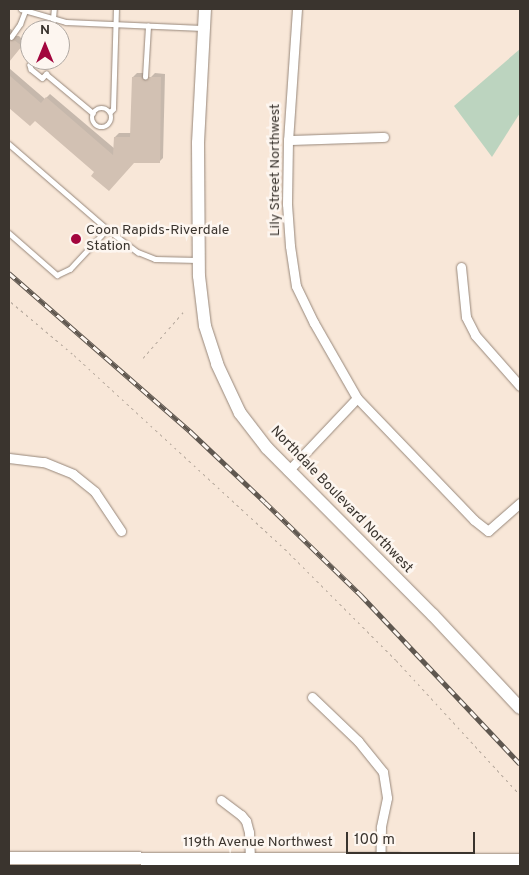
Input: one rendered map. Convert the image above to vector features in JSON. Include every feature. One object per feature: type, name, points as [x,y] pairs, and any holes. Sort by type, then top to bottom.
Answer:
[{"type":"street","name":"Northdale Boulevard Northwest","points":[[205,9],[198,144],[198,260],[205,326],[217,364],[240,414],[267,448],[432,615],[520,708]]},
{"type":"street","name":"Lily Street Northwest","points":[[297,9],[288,140],[287,204],[290,246],[296,286],[314,323],[357,398],[474,520],[488,531],[520,503]]},
{"type":"street","points":[[288,140],[384,137]]},
{"type":"street","points":[[461,267],[466,317],[475,335],[520,386]]},
{"type":"street","points":[[288,471],[357,398]]},
{"type":"street","points":[[9,458],[44,462],[73,474],[99,498],[121,530]]},
{"type":"street","points":[[312,697],[358,741],[383,772],[387,798],[381,827],[380,862]]},
{"type":"street","points":[[221,800],[246,821],[249,832],[250,862]]},
{"type":"street","name":"119th Avenue Northwest","points":[[9,858],[112,862],[512,861],[520,853]]},
{"type":"lane","points":[[53,18],[54,9]]},
{"type":"lane","points":[[93,113],[92,122],[100,128],[107,127],[111,122],[116,9]]},
{"type":"lane","points":[[11,37],[20,24],[23,10],[66,22],[204,28]]},
{"type":"lane","points":[[145,77],[148,26]]},
{"type":"lane","points":[[32,70],[42,78],[46,74],[93,113]]},
{"type":"lane","points":[[93,113],[101,108],[110,112]]},
{"type":"lane","points":[[9,144],[107,229],[138,252],[155,259],[198,260]]},
{"type":"lane","points":[[9,233],[57,275],[70,269],[107,229]]},
{"type":"path","points":[[11,302],[81,362],[289,553],[396,660],[520,795]]},
{"type":"path","points":[[143,358],[185,310]]},
{"type":"green space","points":[[520,49],[520,113],[492,157],[454,106]]},
{"type":"building","points":[[9,40],[14,40],[20,44],[20,48],[9,62]]},
{"type":"building","points":[[9,75],[41,103],[46,97],[113,155],[114,137],[130,137],[132,77],[141,77],[145,81],[149,77],[161,77],[160,163],[134,163],[109,191],[91,176],[94,172],[35,121],[30,126],[9,108]]},
{"type":"railway","points":[[9,273],[191,432],[265,502],[361,595],[520,764]]},
{"type":"place","name":"Coon Rapids-Riverdale Station","points":[[76,239]]}]
